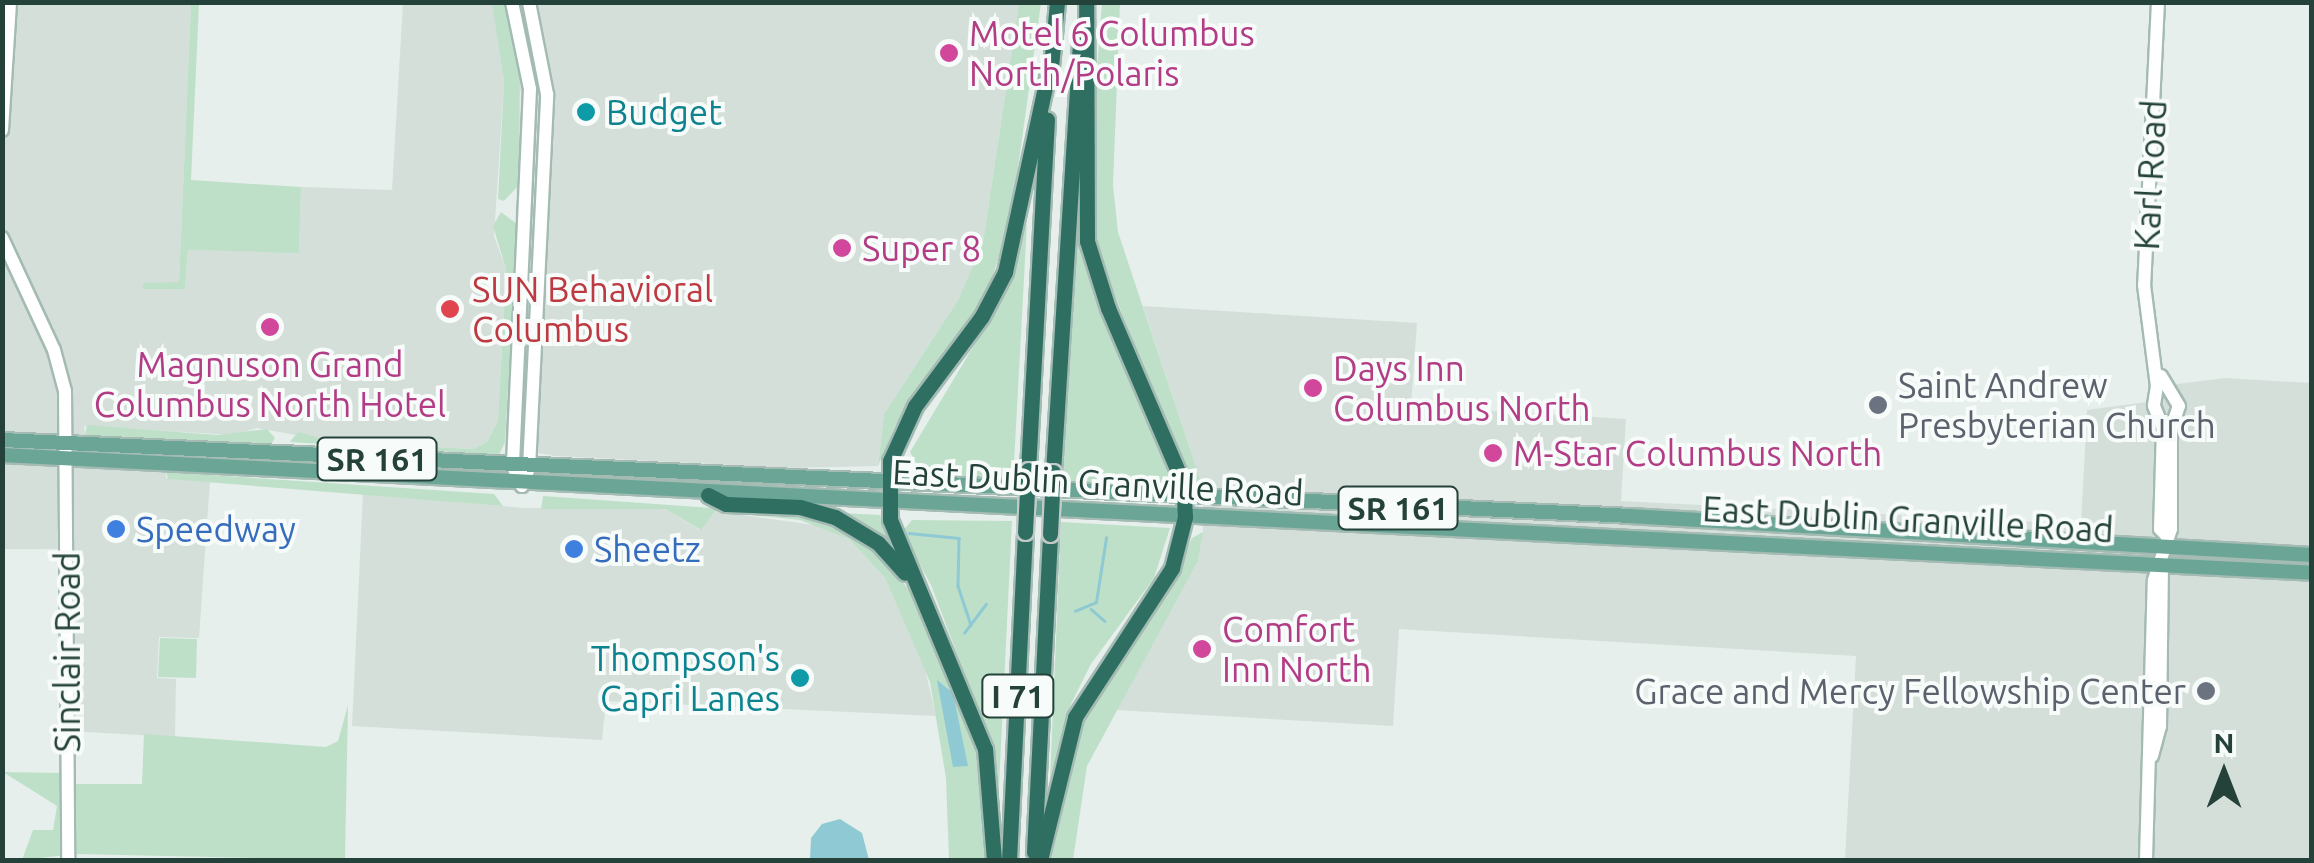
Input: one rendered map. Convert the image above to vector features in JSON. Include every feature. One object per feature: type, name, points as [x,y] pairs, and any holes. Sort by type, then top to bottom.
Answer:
[{"type":"highway","name":"I 71","points":[[1009,860],[1057,2]]},
{"type":"highway","name":"I 71","points":[[1037,860],[1071,123],[1086,2]]},
{"type":"highway","points":[[1037,860],[1076,717],[1172,568],[1185,517],[1186,499],[1087,241],[1086,2]]},
{"type":"highway","points":[[994,860],[986,749],[921,594],[888,502],[888,484],[905,422],[982,316],[1005,272],[1051,60]]},
{"type":"highway","points":[[708,495],[726,504],[800,508],[835,517],[878,543],[921,594]]},
{"type":"main road","points":[[2,130],[10,2]]},
{"type":"main road","points":[[512,2],[530,88],[513,468],[522,486]]},
{"type":"main road","points":[[522,486],[530,468],[546,94],[530,2]]},
{"type":"main road","name":"Karl Road","points":[[2158,2],[2144,285],[2150,348],[2164,395]]},
{"type":"main road","name":"Sinclair Road","points":[[2,238],[60,365],[68,460],[68,860]]},
{"type":"main road","points":[[2146,860],[2152,756],[2160,726],[2162,564],[2165,541],[2176,413],[2178,402],[2164,395],[2154,406],[2160,416],[2165,541]]},
{"type":"main road","points":[[2160,416],[2176,413]]},
{"type":"main road","name":"East Dublin Granville Road","points":[[2,440],[513,468],[2165,541],[2312,554]]},
{"type":"main road","name":"East Dublin Granville Road","points":[[2,455],[522,486],[2312,572]]},
{"type":"shaded area","points":[[2,3],[191,3],[179,283],[143,283],[185,289],[188,250],[299,252],[301,187],[392,190],[403,3],[493,5],[504,82],[494,236],[506,269],[498,420],[487,442],[473,449],[335,442],[257,428],[232,435],[84,426],[85,435],[167,439],[166,478],[210,481],[199,638],[159,637],[157,678],[176,679],[175,737],[68,731],[69,549],[3,549]]},
{"type":"shaded area","points":[[505,3],[1019,3],[983,242],[958,300],[884,414],[878,466],[786,468],[555,456],[505,447],[521,95]]},
{"type":"shaded area","points":[[1143,306],[1417,323],[1411,406],[1626,419],[1621,501],[2081,524],[2087,410],[2162,400],[2161,386],[2225,378],[2311,383],[2311,860],[1845,860],[1856,656],[1399,629],[1393,726],[1116,710],[1198,561],[1203,532],[1203,488]]},
{"type":"shaded area","points":[[363,493],[523,508],[665,509],[700,530],[714,511],[821,526],[849,539],[885,578],[925,669],[936,716],[606,701],[602,740],[352,726]]},
{"type":"green space","points":[[191,3],[199,3],[191,180],[301,187],[299,253],[188,250],[185,289],[143,289],[143,283],[179,282]]},
{"type":"green space","points":[[492,3],[505,3],[520,76],[519,185],[504,201],[498,199],[504,82]]},
{"type":"green space","points":[[1019,3],[1041,3],[1010,225],[986,295],[895,426],[878,466],[884,414],[958,300],[983,242]]},
{"type":"green space","points":[[1102,3],[1120,3],[1113,185],[1118,232],[1203,488],[1187,477],[1095,246],[1090,162]]},
{"type":"green space","points":[[1076,201],[1080,201],[1082,227],[1176,488],[1062,485]]},
{"type":"green space","points":[[501,212],[517,224],[505,442],[499,455],[290,442],[298,432],[335,442],[473,449],[487,442],[498,420],[506,269],[493,226]]},
{"type":"green space","points":[[1027,223],[1013,482],[922,475],[910,452],[1000,302]]},
{"type":"green space","points":[[87,425],[217,435],[267,429],[275,438],[271,444],[85,435]]},
{"type":"green space","points":[[166,472],[494,494],[503,506],[168,479]]},
{"type":"green space","points":[[543,496],[796,514],[835,523],[869,542],[917,599],[974,737],[986,816],[985,860],[949,860],[946,778],[930,682],[885,578],[849,539],[800,520],[715,511],[701,530],[665,509],[541,509]]},
{"type":"green space","points":[[841,513],[880,515],[894,547],[891,548]]},
{"type":"green space","points":[[912,520],[1012,521],[998,807],[970,688],[931,585],[902,532]]},
{"type":"green space","points":[[1061,522],[1170,528],[1154,578],[1091,664],[1071,704],[1049,803]]},
{"type":"green space","points":[[1203,532],[1198,561],[1087,766],[1073,860],[1051,860],[1085,712],[1169,591],[1192,538]]},
{"type":"green space","points":[[160,638],[197,639],[196,678],[158,677]]},
{"type":"green space","points":[[348,705],[345,860],[76,854],[22,860],[33,830],[53,830],[57,806],[3,772],[61,773],[73,784],[142,784],[144,734],[326,747],[338,741]]},
{"type":"water","points":[[937,680],[953,693],[968,766],[953,767]]},
{"type":"water","points":[[840,819],[862,833],[869,860],[810,860],[811,838],[822,824]]},
{"type":"waterway","points":[[909,533],[959,538],[958,586],[971,625]]},
{"type":"waterway","points":[[1075,611],[1096,602],[1106,538]]},
{"type":"waterway","points":[[964,633],[986,604]]},
{"type":"waterway","points":[[1091,609],[1105,621]]},
{"type":"place","name":"Motel 6 Columbus North/Polaris","points":[[949,53]]},
{"type":"place","name":"Budget","points":[[586,112]]},
{"type":"place","name":"Super 8","points":[[842,248]]},
{"type":"place","name":"SUN Behavioral Columbus","points":[[450,309]]},
{"type":"place","name":"Magnuson Grand Columbus North Hotel","points":[[270,327]]},
{"type":"place","name":"Days Inn Columbus North","points":[[1313,388]]},
{"type":"place","name":"Saint Andrew Presbyterian Church","points":[[1878,405]]},
{"type":"place","name":"M-Star Columbus North","points":[[1493,453]]},
{"type":"place","name":"Speedway","points":[[116,529]]},
{"type":"place","name":"Sheetz","points":[[574,549]]},
{"type":"place","name":"Comfort Inn North","points":[[1202,649]]},
{"type":"place","name":"Thompson's Capri Lanes","points":[[800,678]]},
{"type":"place","name":"Grace and Mercy Fellowship Center","points":[[2206,691]]}]
